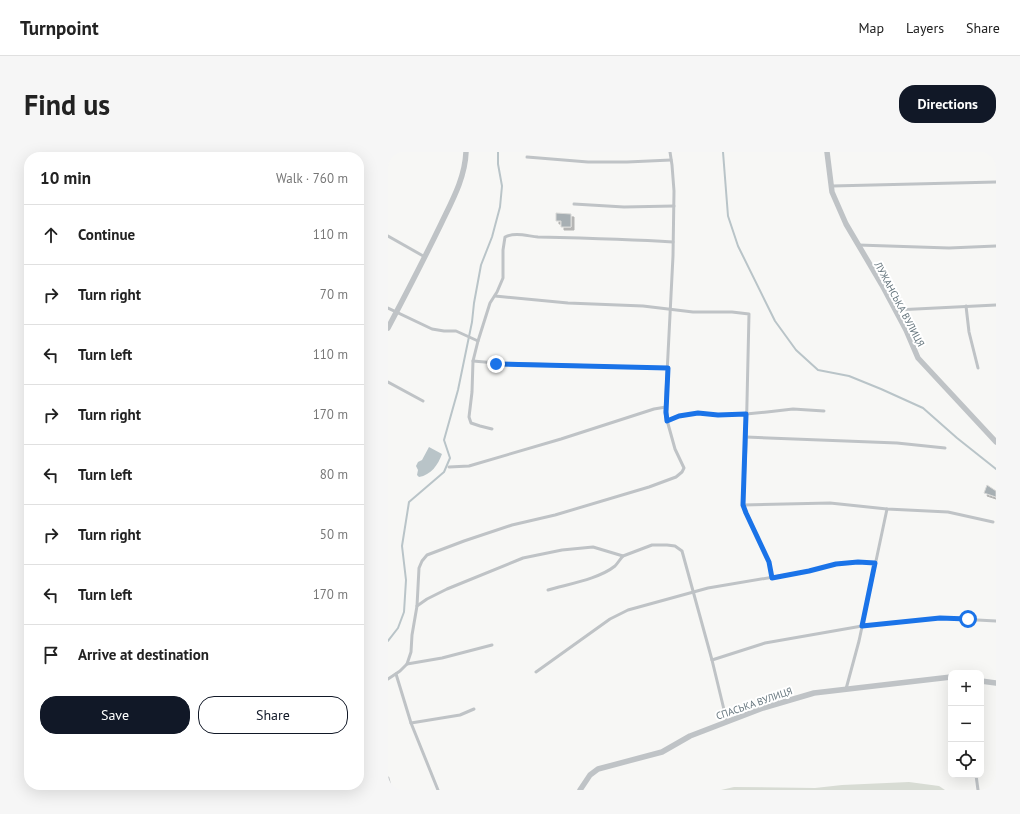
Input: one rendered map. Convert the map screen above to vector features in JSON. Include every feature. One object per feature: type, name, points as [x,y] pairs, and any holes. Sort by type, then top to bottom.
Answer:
[{"type":"street","points":[[388,328],[425,257],[456,191],[466,163],[466,152]]},
{"type":"street","name":"ЛУЖАНСЬКА ВУЛИЦЯ","points":[[827,152],[832,192],[846,224],[895,310],[918,358],[996,442]]},
{"type":"street","name":"СПАСЬКА ВУЛИЦЯ","points":[[580,790],[590,775],[598,769],[662,752],[690,736],[763,708],[814,693],[948,677]]},
{"type":"street","points":[[984,681],[996,683]]},
{"type":"lane","points":[[388,679],[407,664],[411,652],[412,635],[417,606],[419,568],[427,555],[512,525],[555,515],[649,487],[676,477],[682,472],[684,468],[675,449],[667,421],[666,407],[674,206],[670,152]]},
{"type":"lane","points":[[527,158],[588,162],[671,160]]},
{"type":"lane","points":[[832,186],[996,182]]},
{"type":"lane","points":[[574,204],[624,207],[674,206]]},
{"type":"lane","points":[[492,428],[471,423],[469,417],[472,392],[473,361],[490,302],[495,296],[502,278],[505,237],[510,234],[673,242]]},
{"type":"lane","points":[[388,236],[425,257]]},
{"type":"lane","points":[[858,244],[949,248],[996,246]]},
{"type":"lane","points":[[495,296],[568,303],[643,306],[693,312],[732,312],[749,314],[743,505],[769,562],[772,578]]},
{"type":"lane","points":[[895,310],[996,305]]},
{"type":"lane","points":[[966,306],[969,332],[978,368]]},
{"type":"lane","points":[[388,308],[432,329],[456,331],[478,341]]},
{"type":"lane","points":[[473,361],[496,364],[668,368]]},
{"type":"lane","points":[[388,382],[423,401]]},
{"type":"lane","points":[[449,467],[469,466],[561,439],[654,409],[666,407]]},
{"type":"lane","points":[[667,421],[679,416],[698,413],[718,415],[746,414],[793,409],[824,411]]},
{"type":"lane","points":[[746,436],[897,443],[945,448]]},
{"type":"lane","points":[[743,505],[830,503],[887,509],[948,512],[993,522]]},
{"type":"lane","points":[[846,689],[862,626],[887,509]]},
{"type":"lane","points":[[548,590],[586,580],[616,565],[623,556],[652,545],[675,546],[682,551],[712,660],[726,722]]},
{"type":"lane","points":[[417,606],[447,589],[523,558],[562,550],[593,547],[623,556]]},
{"type":"lane","points":[[536,672],[610,619],[628,610],[721,586],[809,571],[836,564],[858,562],[875,563]]},
{"type":"lane","points":[[712,660],[765,644],[862,626],[940,618],[996,621]]},
{"type":"lane","points":[[407,664],[442,658],[492,645]]},
{"type":"lane","points":[[396,674],[410,723],[438,790]]},
{"type":"lane","points":[[410,723],[460,715],[474,709]]},
{"type":"lane","points":[[388,778],[392,790]]},
{"type":"lane","points":[[976,778],[978,790]]},
{"type":"shaded area","points":[[429,447],[442,454],[434,469],[419,477],[417,475],[418,470],[416,466],[418,462],[422,460]]},
{"type":"shaded area","points":[[909,782],[939,786],[945,790],[721,790],[734,787],[815,788],[842,785]]},
{"type":"building","points":[[556,213],[571,214],[571,227],[561,227],[561,221],[556,221]]},
{"type":"building","points":[[987,485],[996,491],[996,497],[984,493]]},
{"type":"waterway","points":[[388,641],[398,628],[404,612],[406,580],[402,546],[409,502],[444,472],[450,458],[444,440],[458,390],[472,322],[481,265],[492,237],[500,207],[502,186],[498,164],[498,152]]},
{"type":"waterway","points":[[723,152],[728,216],[738,246],[775,321],[796,350],[818,370],[849,376],[923,408],[957,438],[996,469]]},
{"type":"route","points":[[496,364],[668,368],[667,421],[679,416],[698,413],[718,415],[746,414],[743,505],[769,562],[772,578],[836,564],[858,562],[875,563],[862,626],[940,618],[968,619]]}]
